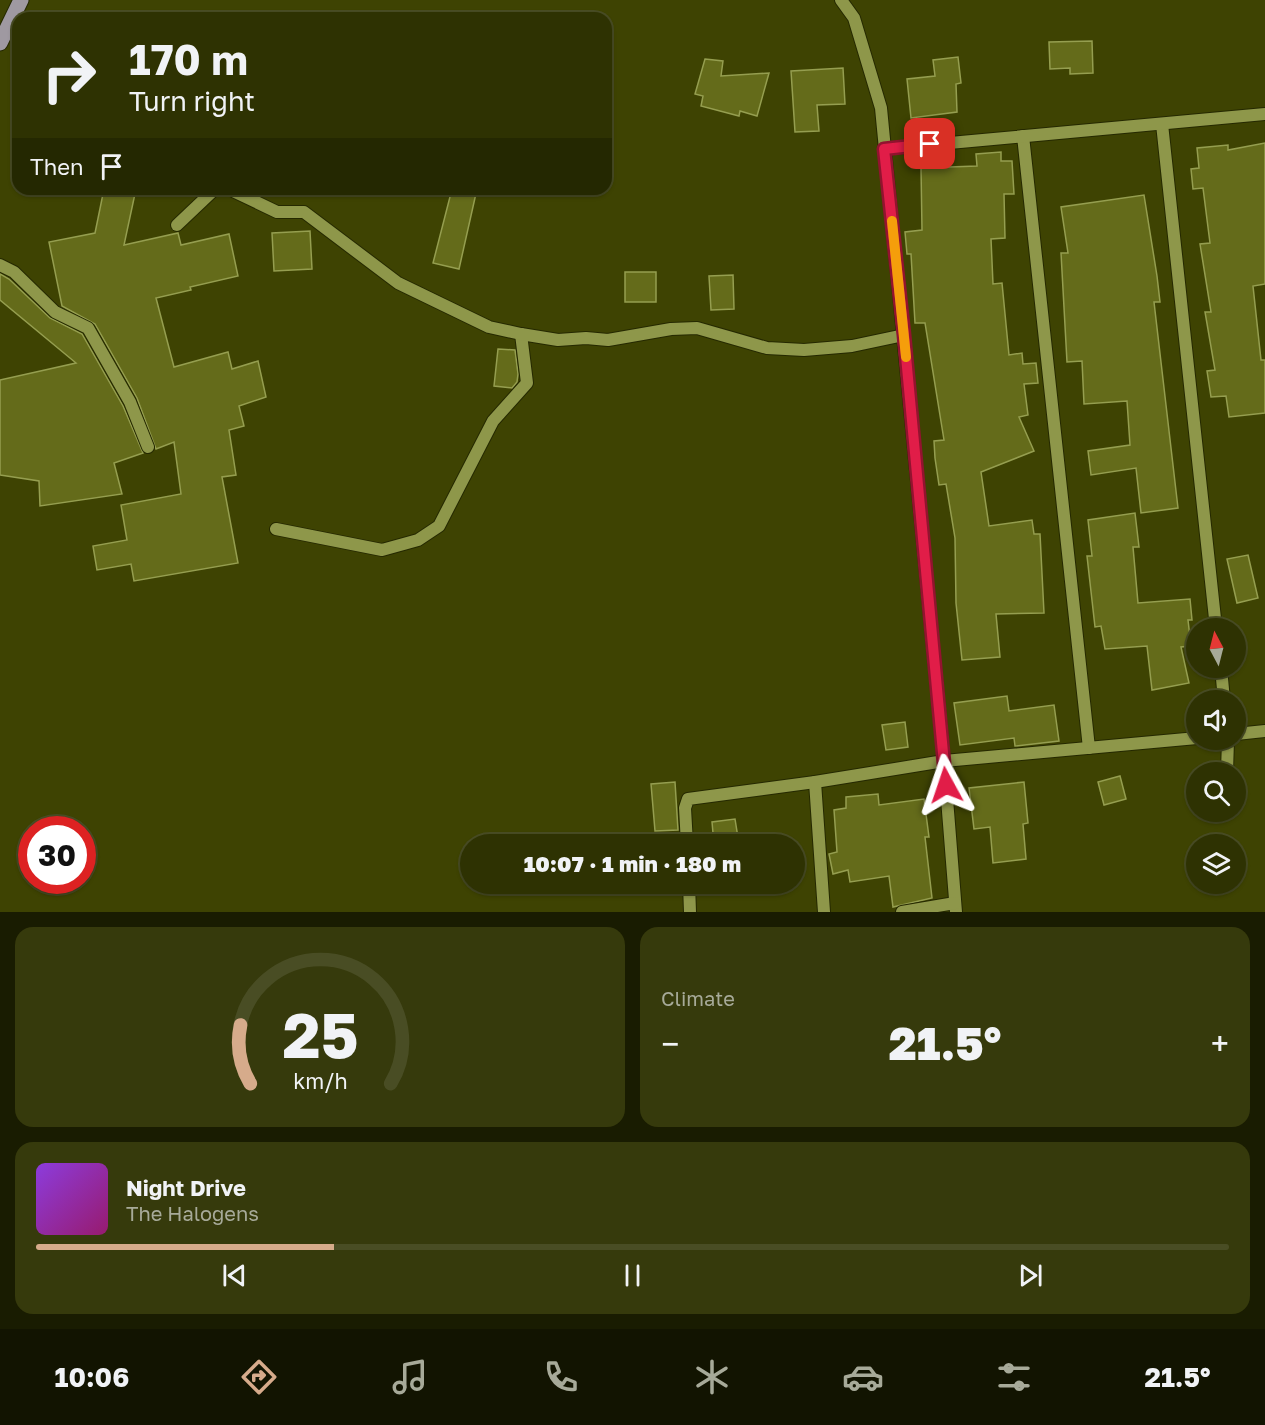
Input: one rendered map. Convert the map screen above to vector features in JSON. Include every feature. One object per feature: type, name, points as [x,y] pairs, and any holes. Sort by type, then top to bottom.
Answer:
[{"type":"main road","points":[[0,43],[12,18]]},
{"type":"street","points":[[841,0],[854,18],[880,108],[904,335],[944,762],[955,907],[902,912]]},
{"type":"street","points":[[884,149],[1265,114]]},
{"type":"street","points":[[1162,124],[1215,618]]},
{"type":"street","points":[[1023,136],[1089,748]]},
{"type":"street","points":[[177,225],[209,195]]},
{"type":"street","points":[[242,195],[277,212],[304,212],[398,283],[489,327],[521,334],[558,340],[586,338],[609,340],[671,329],[697,328],[767,348],[804,350],[852,346],[904,335]]},
{"type":"street","points":[[0,265],[14,272],[55,312],[88,328],[130,402],[148,447]]},
{"type":"street","points":[[276,529],[382,550],[418,540],[439,526],[493,421],[527,383],[521,334]]},
{"type":"street","points":[[1246,733],[1265,731]]},
{"type":"street","points":[[686,834],[685,808],[688,799],[944,762],[1186,739]]},
{"type":"street","points":[[815,782],[824,912]]},
{"type":"street","points":[[689,894],[690,912]]},
{"type":"building","points":[[1092,41],[1093,73],[1070,74],[1070,68],[1050,69],[1049,42]]},
{"type":"building","points":[[958,57],[961,83],[956,84],[957,112],[911,118],[907,79],[935,76],[933,60]]},
{"type":"building","points":[[705,59],[723,61],[721,76],[769,73],[757,116],[740,111],[739,116],[701,106],[703,96],[695,94]]},
{"type":"building","points":[[843,68],[845,104],[817,105],[819,131],[795,132],[791,71]]},
{"type":"building","points":[[1265,143],[1265,284],[1253,286],[1261,360],[1265,360],[1265,413],[1229,417],[1226,396],[1211,397],[1207,371],[1215,370],[1205,312],[1211,312],[1200,244],[1210,243],[1203,188],[1193,189],[1191,169],[1199,168],[1197,148],[1228,145],[1228,150]]},
{"type":"building","points":[[1001,152],[1001,161],[1012,161],[1014,194],[1004,194],[1005,238],[991,239],[993,284],[1002,283],[1009,355],[1022,353],[1023,364],[1036,363],[1038,383],[1024,384],[1028,415],[1019,417],[1034,451],[981,472],[989,526],[1032,520],[1034,534],[1040,534],[1044,613],[996,614],[1000,657],[962,660],[956,603],[955,538],[946,484],[939,485],[935,458],[934,441],[944,440],[925,323],[915,323],[911,254],[907,254],[905,232],[922,230],[921,168],[977,166],[976,154]]},
{"type":"building","points":[[103,195],[135,195],[124,245],[178,233],[181,245],[229,234],[238,276],[190,287],[191,290],[156,298],[174,367],[228,352],[232,369],[258,361],[266,397],[239,406],[244,426],[229,430],[236,475],[222,477],[238,563],[134,581],[131,564],[97,570],[93,546],[127,540],[121,505],[181,494],[174,442],[156,449],[137,398],[95,324],[62,306],[49,242],[95,233]]},
{"type":"building","points":[[450,195],[476,195],[459,269],[433,263]]},
{"type":"building","points":[[1144,195],[1160,302],[1154,302],[1178,508],[1141,513],[1136,468],[1091,475],[1088,451],[1130,445],[1127,401],[1084,404],[1082,361],[1067,362],[1061,253],[1068,253],[1061,207]]},
{"type":"building","points":[[310,231],[312,269],[274,271],[272,233]]},
{"type":"building","points":[[625,272],[656,272],[656,302],[625,302]]},
{"type":"building","points":[[0,274],[9,279],[50,318],[82,334],[123,406],[143,453],[114,463],[122,494],[40,506],[39,481],[0,475],[0,380],[76,363],[0,300]]},
{"type":"building","points":[[733,275],[734,309],[711,310],[709,276]]},
{"type":"building","points":[[498,349],[515,350],[518,374],[517,382],[512,388],[494,386]]},
{"type":"building","points":[[1135,513],[1139,547],[1133,547],[1138,603],[1190,599],[1192,618],[1186,618],[1186,646],[1181,647],[1186,678],[1189,683],[1152,690],[1147,646],[1105,649],[1101,626],[1095,627],[1087,556],[1092,556],[1088,520]]},
{"type":"building","points":[[1248,555],[1258,598],[1237,603],[1227,559]]},
{"type":"building","points":[[1007,696],[1009,711],[1054,705],[1059,741],[1015,746],[1014,738],[960,745],[954,703]]},
{"type":"building","points":[[905,722],[908,747],[886,750],[882,725]]},
{"type":"building","points":[[1120,776],[1126,799],[1104,805],[1098,782]]},
{"type":"building","points":[[675,782],[678,830],[655,831],[651,784]]},
{"type":"building","points":[[1024,782],[1028,823],[1023,824],[1026,859],[993,863],[990,827],[974,829],[969,788]]},
{"type":"building","points":[[878,794],[879,805],[924,799],[929,837],[925,837],[932,898],[893,907],[889,876],[850,882],[848,870],[833,874],[829,854],[837,852],[834,810],[846,808],[846,797]]},
{"type":"building","points":[[735,819],[737,834],[713,834],[712,822]]},
{"type":"slow traffic","points":[[892,221],[906,357]]},
{"type":"route","points":[[930,144],[884,149],[904,335],[946,785]]}]
